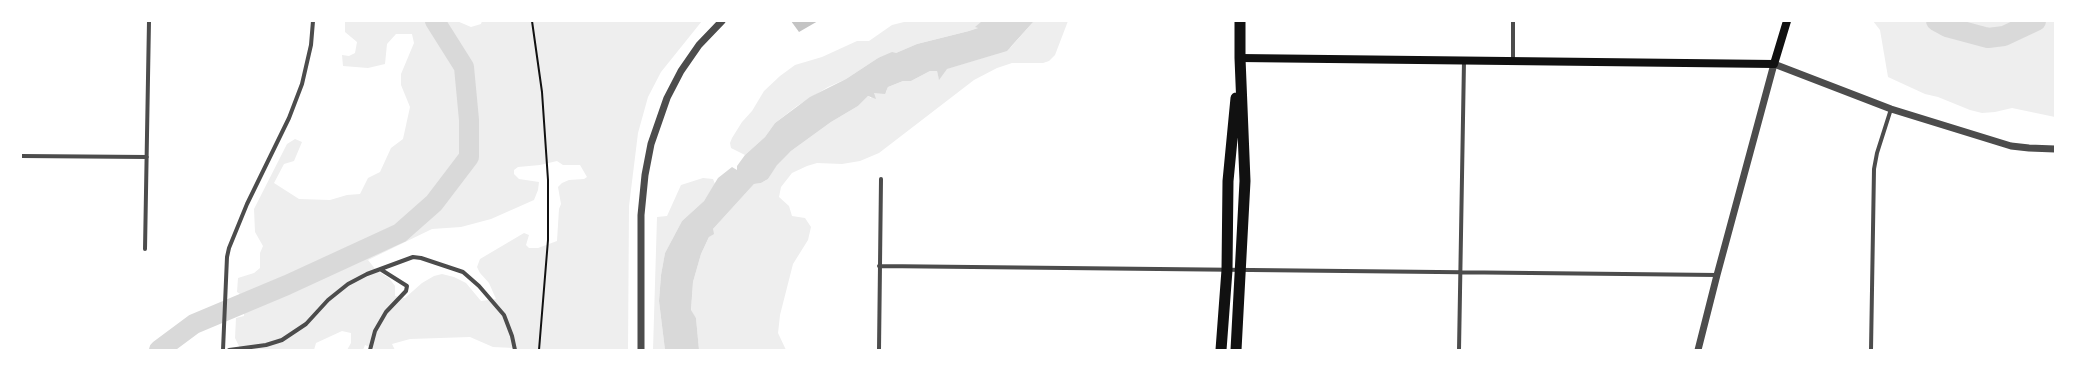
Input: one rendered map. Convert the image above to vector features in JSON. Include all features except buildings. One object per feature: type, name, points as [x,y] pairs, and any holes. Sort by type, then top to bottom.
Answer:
[{"type":"highway","points":[[1236,350],[1245,181],[1240,21]]},
{"type":"highway","points":[[1221,350],[1226,270],[1228,181],[1240,58]]},
{"type":"main road","points":[[1240,58],[1774,64],[1787,21]]},
{"type":"street","points":[[145,249],[148,21]]},
{"type":"street","points":[[223,350],[227,257],[232,238],[289,118],[302,84],[311,45],[313,21]]},
{"type":"street","points":[[641,350],[641,216],[650,150],[660,116],[676,80],[692,54],[722,21]]},
{"type":"street","points":[[1513,61],[1514,21]]},
{"type":"street","points":[[1459,350],[1464,61]]},
{"type":"street","points":[[1698,350],[1716,275],[1774,64],[1891,108],[2011,146],[2055,149]]},
{"type":"street","points":[[1871,350],[1874,169],[1877,153],[1891,108]]},
{"type":"street","points":[[21,156],[147,157]]},
{"type":"street","points":[[879,350],[881,179]]},
{"type":"street","points":[[229,350],[266,345],[282,340],[306,324],[328,300],[348,284],[380,268],[413,257],[463,272],[499,308],[507,322],[515,350]]},
{"type":"street","points":[[879,266],[1716,275]]},
{"type":"street","points":[[370,350],[375,331],[386,312],[406,290],[407,286],[380,268]]},
{"type":"path","points":[[532,21],[543,98],[548,180],[548,240],[538,350]]},
{"type":"shaded area","points":[[345,21],[457,21],[471,27],[481,24],[482,21],[702,21],[661,72],[648,97],[638,133],[629,206],[628,350],[515,350],[514,348],[493,347],[470,337],[410,339],[392,344],[395,350],[377,350],[365,345],[363,350],[347,350],[351,343],[351,333],[342,331],[316,343],[314,350],[241,350],[235,338],[236,318],[244,316],[243,296],[237,292],[238,278],[254,273],[260,268],[260,253],[263,246],[255,232],[254,209],[287,144],[295,139],[302,142],[294,161],[284,164],[274,183],[299,199],[330,200],[347,195],[360,194],[368,178],[380,172],[391,148],[403,139],[410,107],[401,85],[401,74],[414,43],[412,34],[396,34],[387,44],[385,64],[368,68],[343,66],[342,55],[349,56],[355,53],[357,42],[345,32]],"holes":[[[557,161],[563,165],[580,165],[587,177],[584,179],[569,180],[562,183],[558,187],[561,204],[559,209],[557,241],[538,248],[529,248],[526,245],[529,235],[524,233],[480,259],[477,267],[489,283],[496,299],[481,301],[466,283],[454,277],[442,274],[434,276],[422,283],[405,298],[395,296],[395,286],[389,278],[376,270],[368,260],[432,229],[461,227],[491,219],[534,200],[539,182],[519,179],[514,174],[514,170],[518,167],[540,165]]]},
{"type":"shaded area","points":[[908,21],[982,21],[977,26],[978,28],[917,44],[896,53],[878,58],[846,79],[828,87],[797,106],[775,123],[765,137],[745,155],[731,148],[730,143],[732,138],[742,122],[752,111],[764,91],[780,76],[795,65],[822,57],[857,41],[869,41],[892,25]]},
{"type":"shaded area","points":[[982,21],[1034,21],[1007,51],[947,69],[939,80],[937,71],[930,71],[911,81],[903,81],[888,87],[885,94],[874,93],[876,99],[868,96],[858,106],[831,122],[791,151],[777,165],[768,179],[761,183],[754,184],[713,229],[714,234],[709,237],[701,254],[693,282],[691,310],[696,318],[699,350],[665,350],[659,301],[661,275],[665,253],[682,221],[704,201],[718,178],[732,167],[737,170],[737,166],[745,155],[765,137],[775,123],[810,97],[846,79],[878,58],[892,52],[896,53],[917,44],[978,28],[975,27]]},
{"type":"shaded area","points":[[1034,21],[1068,21],[1055,55],[1049,61],[1043,63],[1012,63],[997,68],[974,80],[879,153],[860,161],[842,164],[817,163],[792,173],[781,187],[779,197],[789,206],[792,216],[805,218],[811,227],[808,240],[793,264],[780,315],[778,333],[786,350],[699,350],[696,318],[691,311],[693,282],[701,254],[713,229],[754,184],[761,183],[768,179],[777,164],[791,151],[831,122],[858,106],[868,96],[871,98],[874,93],[886,92],[888,87],[903,81],[911,81],[930,71],[937,71],[939,79],[946,69],[996,54],[1011,47]]},
{"type":"shaded area","points":[[1873,21],[2055,21],[2055,117],[2012,108],[1982,113],[1970,110],[1938,97],[1925,94],[1888,77],[1880,30]]},
{"type":"shaded area","points":[[703,178],[713,179],[715,184],[704,201],[682,221],[665,253],[661,275],[659,301],[665,350],[653,350],[657,217],[667,216],[681,185]]},
{"type":"waterway","points":[[159,350],[194,324],[287,285],[400,233],[434,203],[469,157],[469,120],[464,67],[435,21]]},
{"type":"waterway","points":[[1936,21],[1947,27],[1988,38],[2004,36],[2036,21]]}]
